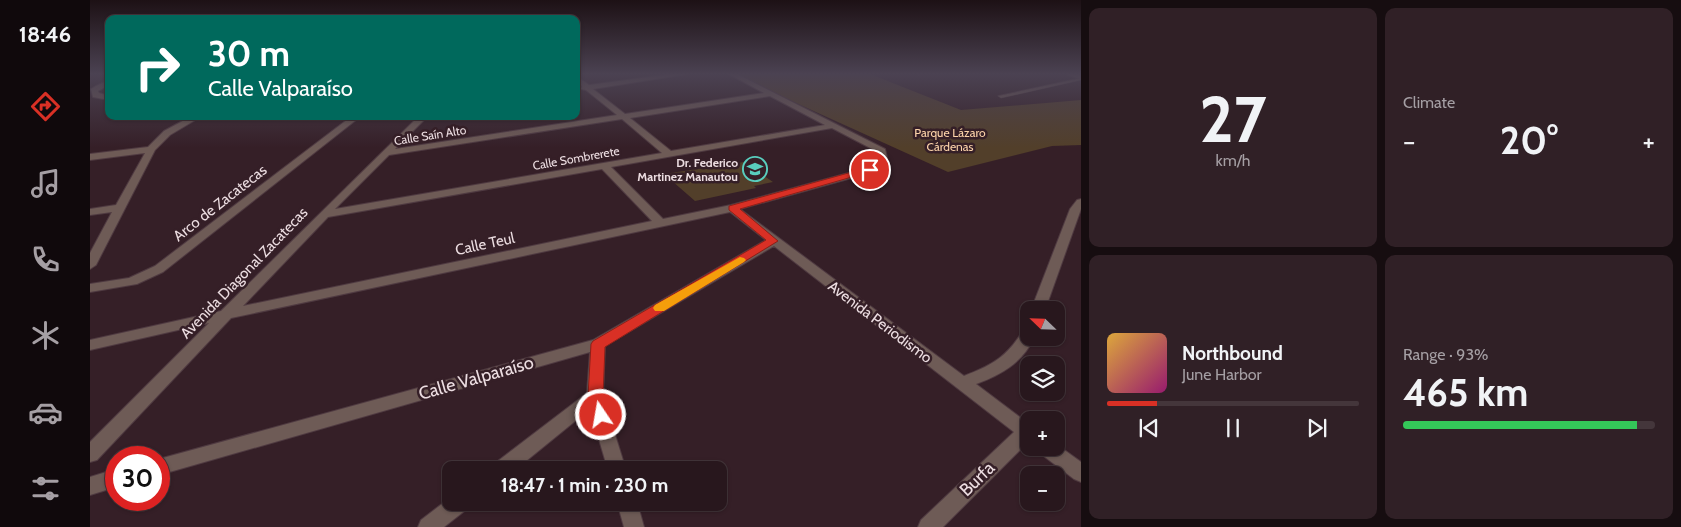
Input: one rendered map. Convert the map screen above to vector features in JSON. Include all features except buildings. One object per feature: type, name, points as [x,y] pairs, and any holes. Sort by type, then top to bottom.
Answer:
[{"type":"street","points":[[601,99],[670,155]]},
{"type":"street","name":"Calle Saín Alto","points":[[387,153],[742,99]]},
{"type":"street","points":[[781,99],[832,126]]},
{"type":"street","points":[[90,264],[118,208],[151,149],[167,133],[191,120]]},
{"type":"street","name":"Arco de Zacatecas","points":[[90,288],[132,281],[160,270],[352,120]]},
{"type":"street","name":"Avenida Diagonal Zacatecas","points":[[90,454],[324,214],[420,120]]},
{"type":"street","name":"Calle Sombrerete","points":[[324,214],[832,126]]},
{"type":"street","name":"Calle Teul","points":[[90,346],[227,314],[732,208],[870,170],[883,162],[882,151],[832,126]]},
{"type":"street","points":[[90,157],[151,149]]},
{"type":"street","points":[[605,166],[661,224]]},
{"type":"street","points":[[1041,301],[1075,209],[1081,202]]},
{"type":"street","points":[[90,212],[118,208]]},
{"type":"street","name":"Avenida Periodismo","points":[[732,208],[1020,427]]},
{"type":"street","name":"Calle Valparaíso","points":[[170,463],[598,344],[773,241]]},
{"type":"street","points":[[598,344],[595,396],[614,461]]},
{"type":"street","points":[[962,383],[996,371],[1016,355],[1021,346]]},
{"type":"street","points":[[512,461],[595,396]]},
{"type":"street","name":"Burfa","points":[[928,527],[1020,439]]},
{"type":"street","points":[[1058,456],[1081,473]]},
{"type":"street","points":[[90,486],[105,481]]},
{"type":"street","points":[[428,527],[448,511]]},
{"type":"street","points":[[630,511],[634,527]]},
{"type":"green space","name":"Parque Lázaro Cárdenas","points":[[786,99],[932,99],[961,110],[1081,100],[1081,145],[1052,146],[948,172]]},
{"type":"green space","points":[[744,162],[773,182],[754,186],[756,188],[695,201],[664,174]]},
{"type":"slow traffic","points":[[659,308],[740,260]]},
{"type":"place","name":"Dr. Federico Martinez Manautou","points":[[755,169]]},
{"type":"route","points":[[601,415],[595,396],[598,344],[773,241],[732,208],[870,170]]}]
